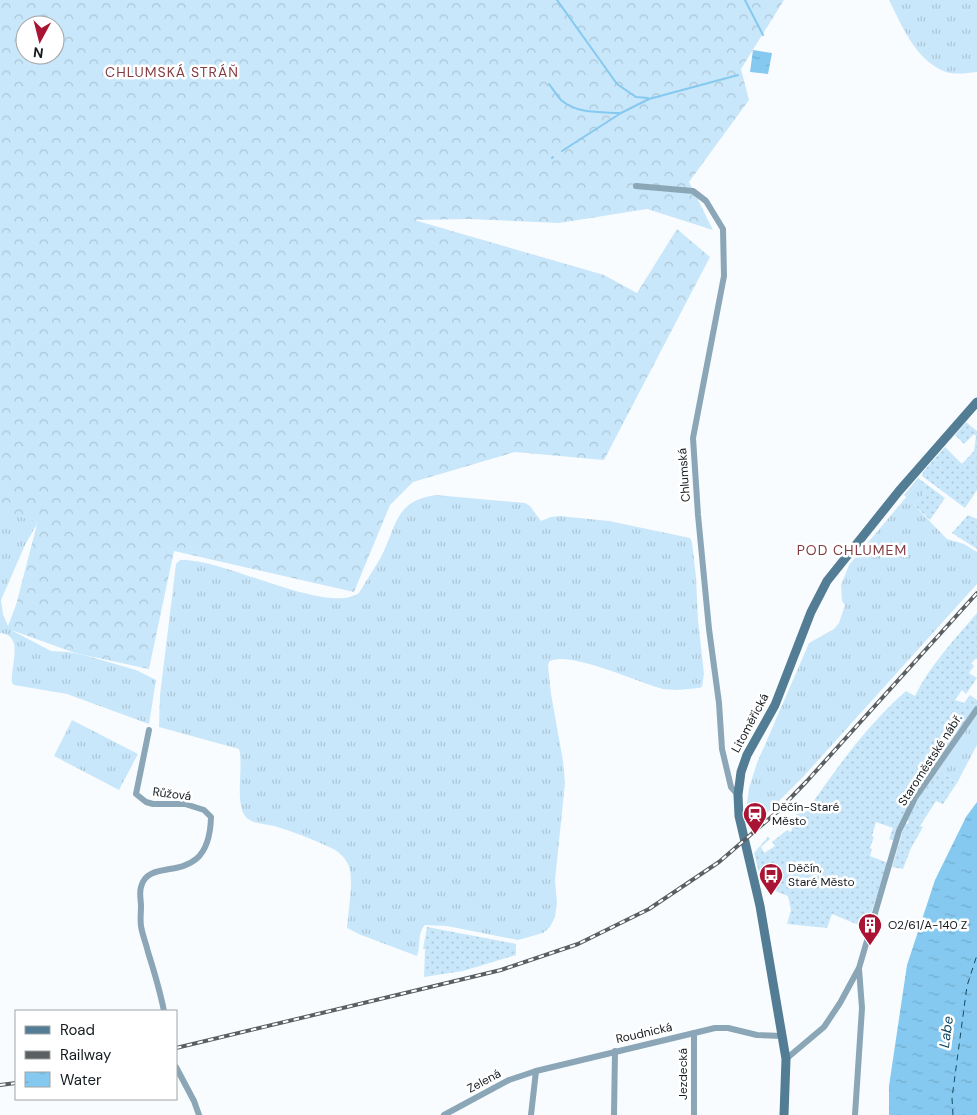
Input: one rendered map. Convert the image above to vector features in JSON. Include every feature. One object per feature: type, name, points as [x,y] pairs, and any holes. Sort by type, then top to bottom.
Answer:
[{"type":"main road","name":"Litoměřická","points":[[784,1115],[786,1059],[783,1036],[760,906],[741,830],[738,795],[739,779],[744,763],[770,715],[811,612],[827,580],[899,491],[977,402]]},
{"type":"street","name":"Chlumská","points":[[636,186],[693,191],[706,201],[723,229],[724,276],[693,438],[698,515],[722,749],[731,787],[738,795]]},
{"type":"street","name":"Staroměstské nábř.","points":[[786,1059],[824,1027],[840,1003],[859,968],[875,908],[899,832],[915,798],[977,709]]},
{"type":"street","name":"Růžová","points":[[149,730],[136,794],[146,802],[185,804],[204,810],[211,817],[211,833],[208,842],[204,851],[197,859],[187,866],[154,872],[144,879],[140,889],[141,926],[164,1010]]},
{"type":"street","name":"Staroměstské nábř.","points":[[855,1115],[862,1008],[859,968]]},
{"type":"street","name":"Roudnická","points":[[536,1071],[715,1028],[728,1028],[757,1035],[783,1036]]},
{"type":"street","name":"Jezdecká","points":[[694,1033],[694,1115]]},
{"type":"street","points":[[614,1115],[615,1051]]},
{"type":"street","points":[[178,1071],[194,1101],[198,1115]]},
{"type":"street","points":[[531,1115],[536,1071]]},
{"type":"street","name":"Zelená","points":[[444,1115],[509,1080],[536,1071]]},
{"type":"green space","points":[[0,0],[784,0],[741,69],[749,100],[689,182],[713,230],[647,209],[559,223],[468,219],[414,220],[604,275],[637,293],[677,229],[710,257],[604,460],[515,452],[413,482],[390,505],[354,592],[174,551],[149,669],[75,653],[11,630],[8,626],[16,605],[37,522],[0,511]]},
{"type":"green space","points":[[889,0],[977,0],[977,72],[950,73],[935,67],[926,60],[911,42]]},
{"type":"green space","points":[[966,422],[977,431],[977,490],[965,508],[922,476],[923,472],[945,447],[962,464],[974,451],[976,436],[974,434],[964,444],[955,435]]},
{"type":"green space","points":[[918,478],[945,498],[930,520],[914,505],[926,491],[926,486],[923,483],[918,483],[906,497],[904,495]]},
{"type":"green space","points":[[918,483],[923,483],[926,486],[926,491],[914,505],[947,539],[964,544],[977,552],[977,584],[803,777],[755,825],[746,811],[749,788],[757,763],[809,643],[834,629],[839,623],[845,605],[842,601],[841,585],[849,565]]},
{"type":"green space","points":[[436,495],[525,503],[530,506],[541,521],[559,516],[609,521],[690,538],[696,577],[698,620],[704,674],[702,687],[677,690],[663,689],[571,660],[558,659],[549,662],[551,694],[565,783],[555,880],[557,903],[555,917],[550,927],[543,933],[518,940],[447,926],[425,925],[421,932],[417,956],[347,928],[351,877],[349,865],[344,858],[338,852],[317,841],[274,826],[255,822],[246,817],[242,811],[240,794],[241,765],[239,749],[159,727],[160,695],[176,564],[180,560],[221,567],[299,592],[323,597],[344,598],[359,593],[381,557],[394,525],[404,509],[422,498]]},
{"type":"green space","points":[[0,509],[36,521],[37,524],[25,545],[1,600],[3,614],[8,626],[13,631],[51,651],[84,655],[136,670],[156,680],[149,724],[67,694],[14,685],[12,683],[14,645],[8,635],[0,633]]},
{"type":"green space","points":[[968,515],[977,519],[977,549],[952,533]]},
{"type":"green space","points":[[977,613],[977,658],[971,663],[974,666],[969,673],[977,678],[966,694],[962,690],[955,700],[964,703],[970,695],[977,700],[977,705],[907,803],[909,804],[895,841],[889,839],[893,828],[876,822],[872,836],[874,837],[870,848],[872,849],[870,856],[888,863],[866,928],[832,914],[827,928],[787,924],[791,910],[788,896],[770,889],[763,873],[760,877],[754,853],[768,837],[770,839],[761,847],[764,853],[775,846],[772,842],[787,830],[791,832],[796,815],[801,809],[806,812],[840,764],[877,719],[906,691],[915,696],[935,663]]},
{"type":"green space","points":[[977,712],[977,745],[957,783],[938,770]]},
{"type":"green space","points":[[72,720],[138,754],[119,790],[54,756]]},
{"type":"green space","points":[[938,770],[957,783],[943,804],[936,801],[920,826],[923,827],[911,848],[903,869],[892,867],[905,824],[909,823],[907,819],[912,808]]},
{"type":"green space","points":[[427,927],[516,944],[516,955],[463,971],[424,977],[425,949],[423,949]]},
{"type":"water","points":[[753,50],[772,53],[768,74],[750,72]]},
{"type":"water","name":"Labe","points":[[977,802],[977,1115],[889,1115],[889,1086],[907,965],[935,880],[966,817]]},
{"type":"waterway","points":[[557,0],[617,84],[636,97],[648,98]]},
{"type":"waterway","points":[[745,0],[763,35]]},
{"type":"waterway","points":[[562,151],[621,113],[649,99],[738,75]]},
{"type":"waterway","points":[[549,84],[561,100],[574,108],[619,113]]},
{"type":"ferry route","points":[[953,1115],[952,1098],[967,986],[977,955]]},
{"type":"railway","points":[[178,1048],[501,970],[578,944],[649,909],[719,862],[777,812],[977,593]]},
{"type":"railway","points":[[0,1085],[15,1083]]},
{"type":"place","name":"Děčín-Staré Město","points":[[755,835]]},
{"type":"place","name":"Děčín, Staré Město","points":[[771,896]]},
{"type":"place","name":"O2/61/A-140 Z","points":[[870,946]]},
{"type":"district","name":"CHLUMSKÁ STRÁŇ","points":[[172,72]]},
{"type":"district","name":"POD CHLUMEM","points":[[852,550]]}]
